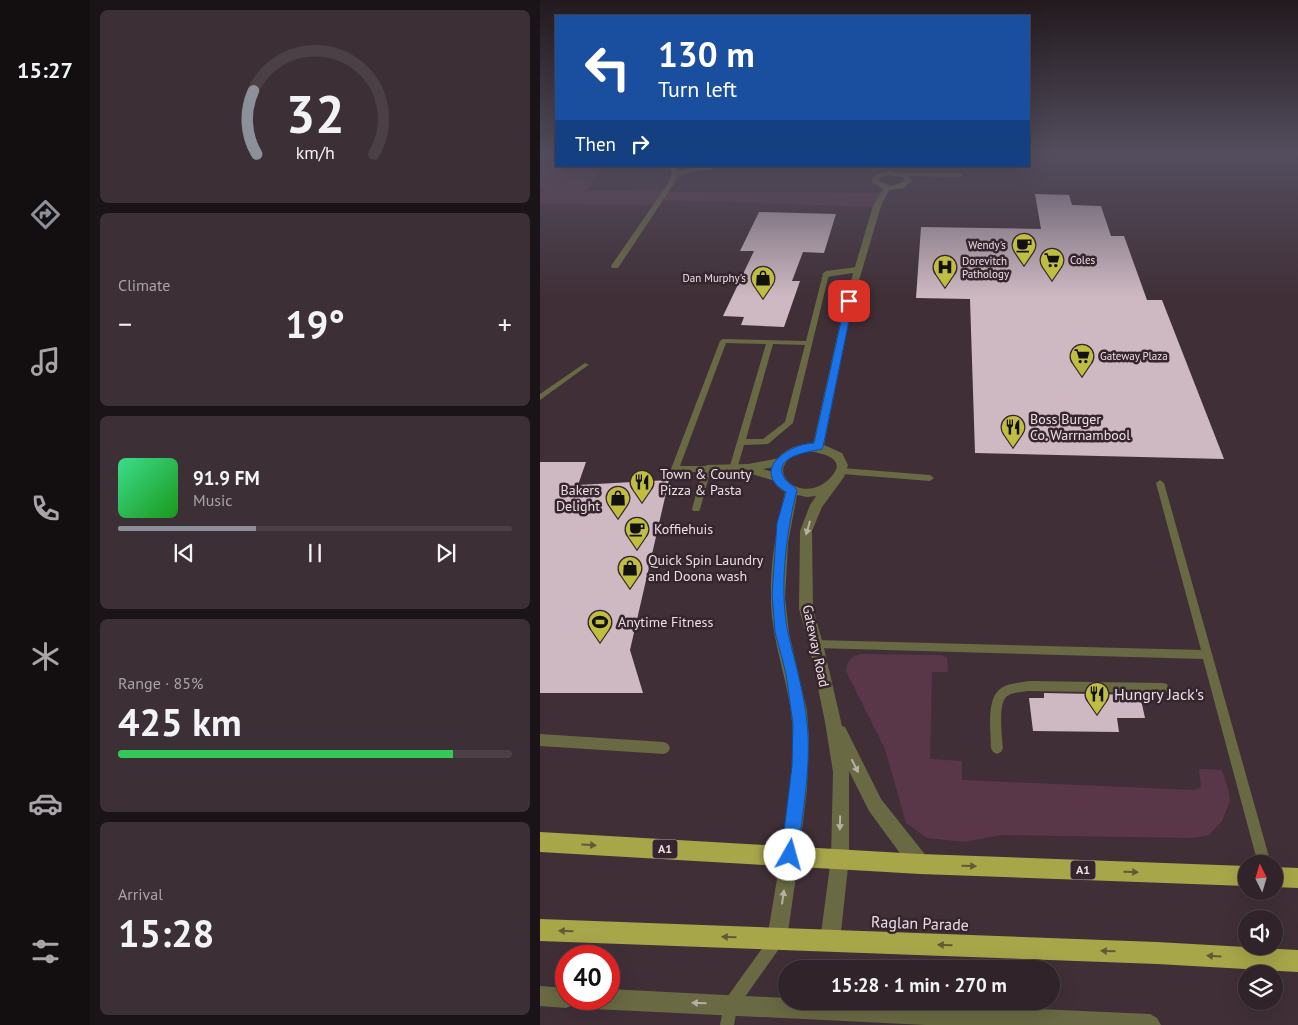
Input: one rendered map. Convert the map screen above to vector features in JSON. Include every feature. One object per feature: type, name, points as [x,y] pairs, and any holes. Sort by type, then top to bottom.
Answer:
[{"type":"highway","name":"A1","points":[[540,842],[920,864],[1238,876]]},
{"type":"highway","points":[[1283,877],[1298,878]]},
{"type":"highway","name":"Raglan Parade","points":[[540,930],[1156,953],[1298,961]]},
{"type":"street","points":[[615,266],[660,202]]},
{"type":"street","points":[[818,447],[856,275],[879,202]]},
{"type":"street","points":[[826,274],[856,275]]},
{"type":"street","points":[[818,447],[827,449],[840,458],[842,471],[838,479],[831,485],[818,491],[805,492],[792,490],[783,485],[778,478],[777,470],[780,462],[786,455],[796,450],[818,447]]},
{"type":"street","points":[[708,469],[748,468],[780,462]]},
{"type":"street","points":[[748,468],[778,478]]},
{"type":"street","name":"Gateway Road","points":[[830,941],[840,858],[841,772],[833,722],[816,644],[806,609],[806,531],[816,505],[831,485]]},
{"type":"street","name":"Gateway Road","points":[[777,939],[790,855],[800,766],[800,724],[793,674],[782,632],[778,594],[783,523],[792,490]]},
{"type":"street","name":"Gateway Road","points":[[833,722],[875,805],[920,864]]},
{"type":"street","points":[[540,996],[555,997]]},
{"type":"street","points":[[620,1002],[728,1015],[1150,1025]]},
{"type":"lane","points":[[741,442],[765,442],[790,422],[826,274]]},
{"type":"lane","points":[[696,508],[708,469],[675,469],[723,341],[809,343]]},
{"type":"lane","points":[[733,469],[770,343]]},
{"type":"lane","points":[[540,398],[585,364]]},
{"type":"lane","points":[[842,471],[930,478]]},
{"type":"lane","points":[[1160,483],[1263,855]]},
{"type":"lane","points":[[816,644],[1208,656]]},
{"type":"lane","points":[[997,748],[997,702],[1002,694],[1012,689],[1029,686],[1163,688]]},
{"type":"lane","points":[[540,740],[664,748]]},
{"type":"lane","points":[[728,1015],[777,939]]},
{"type":"shaded area","points":[[540,202],[660,202],[658,205],[540,204]]},
{"type":"shaded area","points":[[718,202],[880,202],[877,207]]},
{"type":"shaded area","points":[[860,654],[941,655],[947,658],[948,672],[932,672],[930,759],[962,761],[962,780],[1194,790],[1201,787],[1199,769],[1222,770],[1230,801],[1222,821],[1209,835],[1194,838],[1001,835],[964,842],[927,838],[906,823],[885,749],[846,671],[850,660]]},
{"type":"building","name":"Gateway Plaza","points":[[1036,202],[1071,202],[1072,205],[1101,206],[1111,236],[1124,236],[1147,300],[1162,300],[1224,459],[975,453],[970,299],[916,298],[921,227],[1041,229]]},
{"type":"building","points":[[759,212],[836,214],[824,253],[803,252],[792,281],[800,281],[784,327],[741,325],[744,317],[723,316],[754,251],[740,251]]},
{"type":"building","points":[[540,462],[586,462],[578,485],[669,480],[630,650],[643,693],[540,693]]},
{"type":"building","points":[[1044,693],[1140,695],[1145,718],[1117,718],[1119,732],[1033,731],[1029,698],[1044,698]]},
{"type":"place","name":"Wendy's","points":[[1024,266]]},
{"type":"place","name":"Coles","points":[[1052,281]]},
{"type":"place","name":"Dorevitch Pathology","points":[[945,288]]},
{"type":"place","name":"Dan Murphy's","points":[[763,299]]},
{"type":"place","name":"Gateway Plaza","points":[[1082,377]]},
{"type":"place","name":"Boss Burger Co. Warrnambool","points":[[1013,448]]},
{"type":"place","name":"Town & County Pizza & Pasta","points":[[642,503]]},
{"type":"place","name":"Bakers Delight","points":[[618,519]]},
{"type":"place","name":"Koffiehuis","points":[[637,550]]},
{"type":"place","name":"Quick Spin Laundry and Doona wash","points":[[630,589]]},
{"type":"place","name":"Anytime Fitness","points":[[600,643]]},
{"type":"place","name":"Hungry Jack's","points":[[1097,715]]},
{"type":"route","points":[[790,855],[800,766],[800,724],[793,674],[782,632],[778,594],[783,523],[792,490],[783,485],[778,478],[777,470],[780,462],[786,455],[807,447],[818,447],[849,301]]}]
